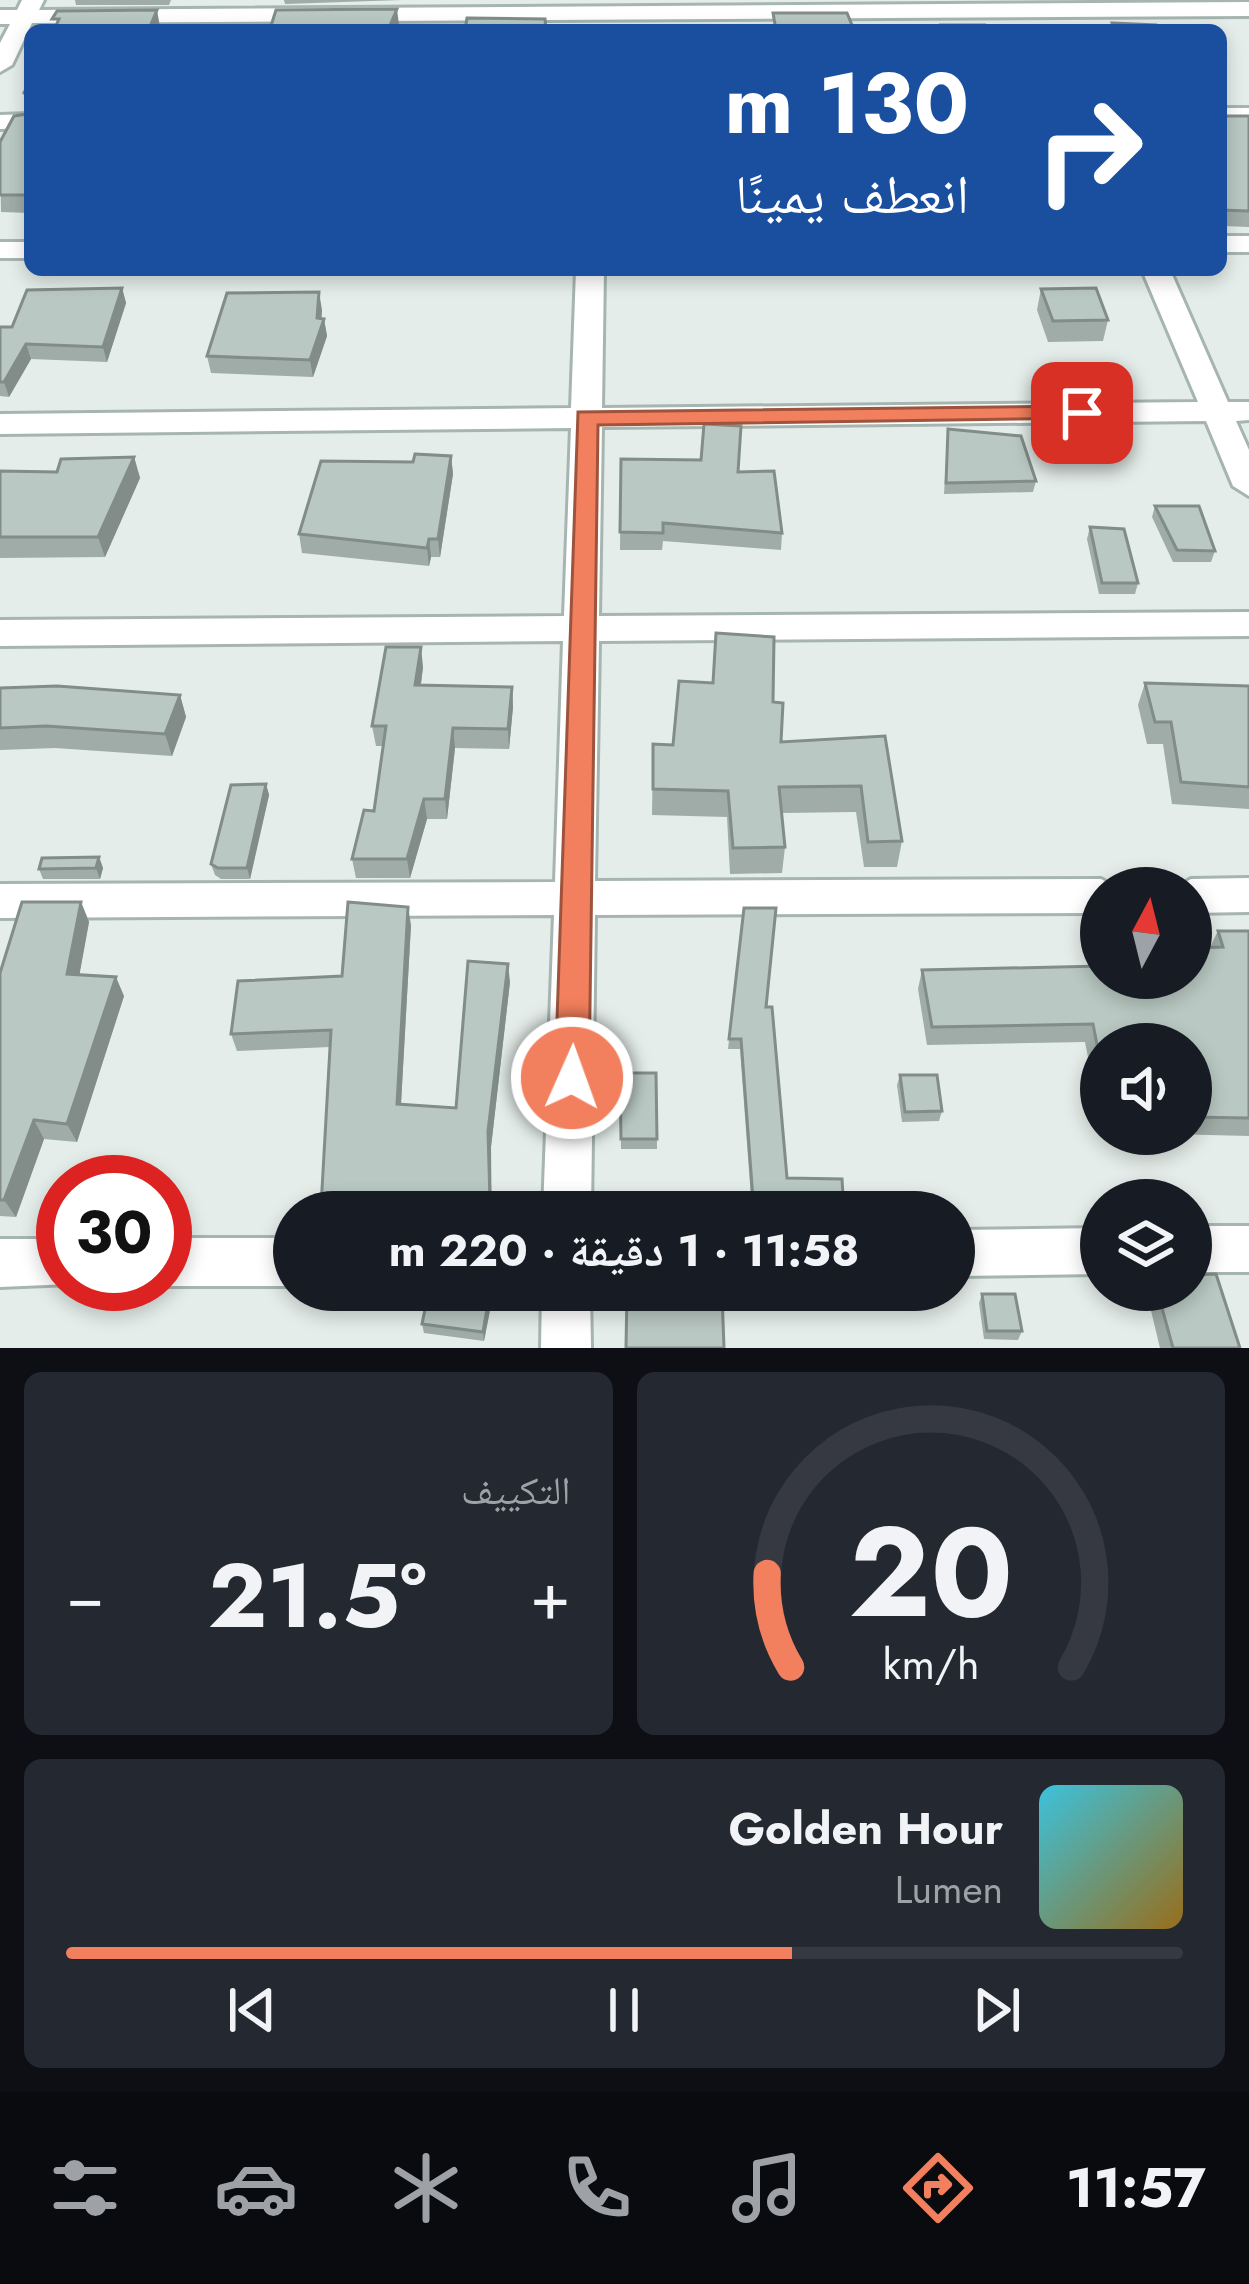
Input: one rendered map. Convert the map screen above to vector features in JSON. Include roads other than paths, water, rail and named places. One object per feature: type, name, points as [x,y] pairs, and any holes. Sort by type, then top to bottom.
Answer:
[{"type":"street","points":[[0,65],[19,11],[1044,13],[1249,9]]},
{"type":"street","points":[[568,1191],[590,276]]},
{"type":"street","points":[[1159,276],[1233,411],[1249,486]]},
{"type":"street","points":[[0,424],[1233,411]]},
{"type":"street","points":[[0,633],[1249,624]]},
{"type":"street","points":[[1212,896],[1249,895]]},
{"type":"street","points":[[0,901],[1080,896]]},
{"type":"street","points":[[1212,1250],[1249,1249]]},
{"type":"street","points":[[975,1253],[1080,1251]]},
{"type":"street","points":[[192,1262],[273,1262]]},
{"type":"street","points":[[0,1263],[36,1263]]},
{"type":"street","points":[[566,1311],[566,1348]]}]
